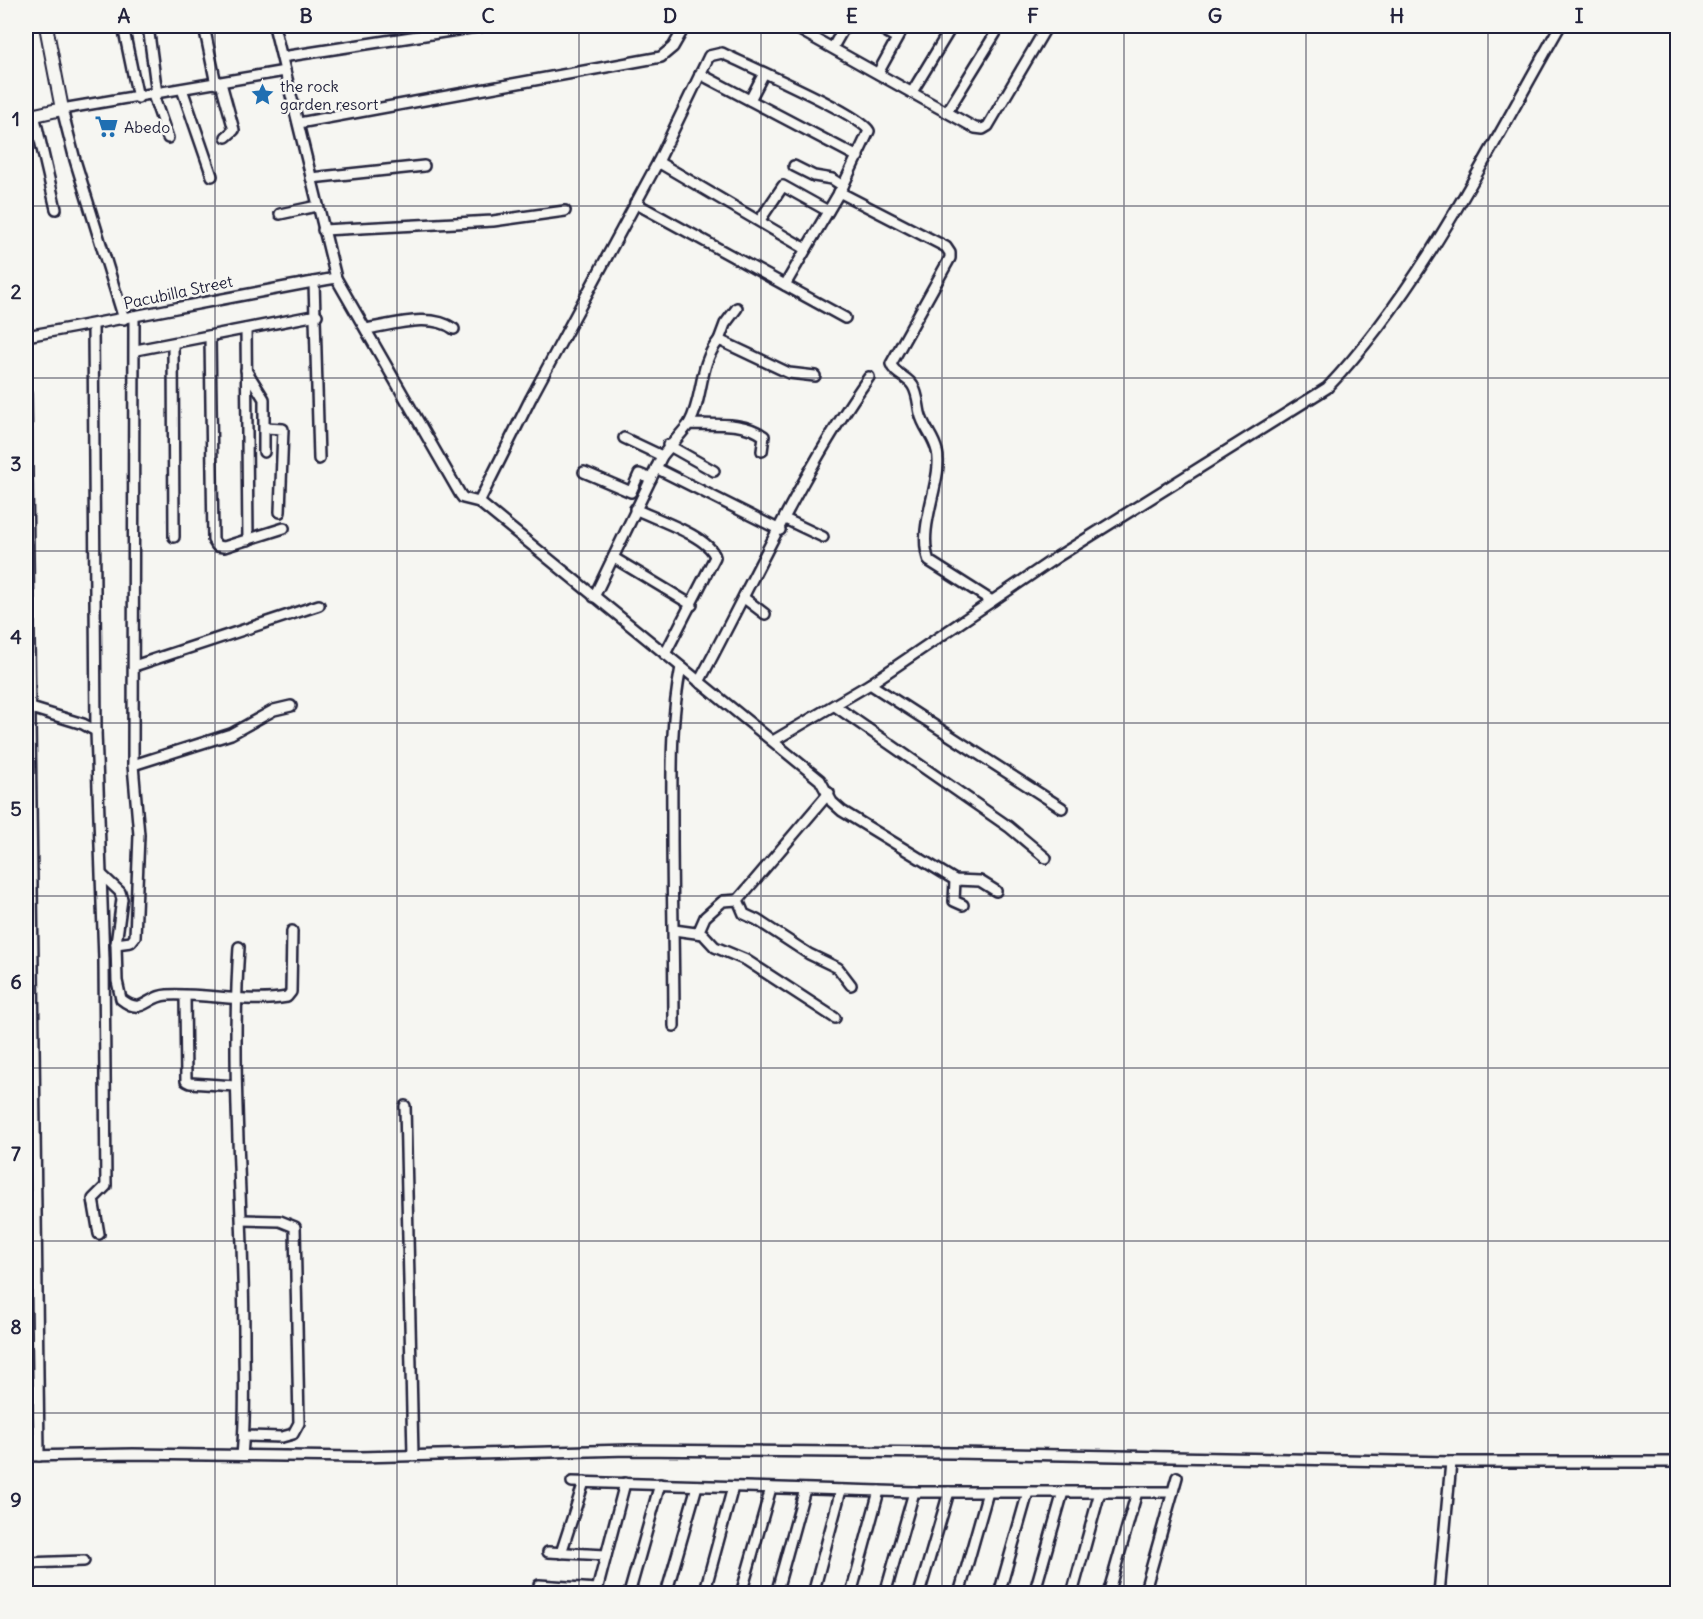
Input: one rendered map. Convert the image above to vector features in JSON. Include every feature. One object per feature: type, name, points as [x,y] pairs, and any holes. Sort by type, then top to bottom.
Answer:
[{"type":"main road","points":[[30,115],[62,109],[46,26]]},
{"type":"street","points":[[123,26],[138,98]]},
{"type":"street","points":[[148,26],[155,94],[168,138]]},
{"type":"street","points":[[204,26],[218,83],[234,130],[226,137]]},
{"type":"street","points":[[274,26],[336,278],[459,494],[463,498],[479,502],[773,741],[820,780],[832,802],[842,811],[955,880],[980,881],[996,891]]},
{"type":"street","points":[[282,57],[483,26]]},
{"type":"street","points":[[299,123],[662,57],[673,47],[685,26]]},
{"type":"street","points":[[795,26],[978,129],[988,126],[1047,26]]},
{"type":"street","points":[[833,47],[844,26]]},
{"type":"street","points":[[876,26],[897,38]]},
{"type":"street","points":[[878,74],[904,26]]},
{"type":"street","points":[[912,92],[952,26]]},
{"type":"street","points":[[947,112],[1000,26]]},
{"type":"street","points":[[773,741],[870,684],[1057,557],[1327,388],[1397,299],[1458,206],[1560,26]]},
{"type":"street","points":[[479,502],[531,398],[658,162],[709,56],[714,52],[722,53],[764,73],[868,127],[869,134],[858,157],[785,285]]},
{"type":"street","points":[[116,944],[132,942],[135,937],[139,835],[134,765],[136,350],[129,318],[75,160],[62,109],[138,98],[285,71]]},
{"type":"street","points":[[750,100],[764,73]]},
{"type":"street","points":[[700,74],[858,157]]},
{"type":"street","points":[[182,89],[212,177]]},
{"type":"street","points":[[30,115],[56,209]]},
{"type":"street","points":[[658,162],[807,249]]},
{"type":"street","points":[[794,165],[814,176],[832,179],[841,189],[946,247],[950,253],[950,258],[891,363],[893,368],[910,381],[916,390],[922,419],[938,454],[928,518],[927,556],[937,568],[992,601]]},
{"type":"street","points":[[311,178],[424,166]]},
{"type":"street","points":[[760,220],[783,186],[828,211]]},
{"type":"street","points":[[635,203],[845,318]]},
{"type":"street","points":[[280,214],[317,206]]},
{"type":"street","points":[[323,230],[492,221],[565,210]]},
{"type":"street","name":"Pacubilla Street","points":[[26,336],[129,318],[248,292],[336,278]]},
{"type":"street","points":[[314,282],[317,315],[319,459]]},
{"type":"street","points":[[594,597],[662,456],[668,445],[688,424],[702,393],[703,369],[725,324],[737,308]]},
{"type":"street","points":[[136,350],[317,315]]},
{"type":"street","points":[[366,329],[431,320],[446,323],[454,329]]},
{"type":"street","points":[[93,325],[96,731],[103,918],[106,1186],[93,1199],[99,1234]]},
{"type":"street","points":[[246,329],[248,540]]},
{"type":"street","points":[[210,337],[213,540],[217,546],[224,547],[284,528]]},
{"type":"street","points":[[719,340],[776,368],[815,376]]},
{"type":"street","points":[[172,344],[174,537]]},
{"type":"street","points":[[246,370],[264,399],[264,452]]},
{"type":"street","points":[[699,682],[785,519],[843,415],[869,377]]},
{"type":"street","points":[[26,394],[39,1456]]},
{"type":"street","points":[[688,424],[733,425],[750,429],[764,436],[762,451]]},
{"type":"street","points":[[265,428],[283,429],[280,512]]},
{"type":"street","points":[[624,438],[662,456]]},
{"type":"street","points":[[668,445],[714,471]]},
{"type":"street","points":[[656,468],[780,530]]},
{"type":"street","points":[[584,472],[631,492],[639,474],[651,479]]},
{"type":"street","points":[[635,509],[703,541],[713,551],[715,561],[665,654]]},
{"type":"street","points":[[785,519],[823,537]]},
{"type":"street","points":[[614,558],[692,605]]},
{"type":"street","points":[[744,598],[765,614]]},
{"type":"street","points":[[134,666],[319,605]]},
{"type":"street","points":[[674,1026],[674,930],[671,909],[672,712],[681,667]]},
{"type":"street","points":[[870,684],[1062,808]]},
{"type":"street","points":[[134,765],[231,734],[274,710],[291,706]]},
{"type":"street","points":[[835,706],[1009,827],[1046,858]]},
{"type":"street","points":[[31,708],[74,721],[96,731]]},
{"type":"street","points":[[698,933],[705,917],[723,901],[738,900],[829,793]]},
{"type":"street","points":[[102,875],[120,892],[122,899],[116,944],[118,994],[126,1004],[142,1007],[162,996],[287,997],[291,992],[291,931]]},
{"type":"street","points":[[955,880],[954,901],[963,905]]},
{"type":"street","points":[[738,900],[744,914],[809,954],[838,968],[851,984]]},
{"type":"street","points":[[103,918],[117,932]]},
{"type":"street","points":[[674,930],[698,933],[708,938],[715,947],[746,960],[835,1018]]},
{"type":"street","points":[[239,947],[235,1086],[242,1220],[243,1455]]},
{"type":"street","points":[[185,996],[186,1081],[235,1086]]},
{"type":"street","points":[[405,1106],[413,1455]]},
{"type":"street","points":[[242,1220],[290,1222],[295,1227],[299,1423],[292,1434],[282,1437],[244,1436]]},
{"type":"street","points":[[26,1456],[413,1455],[629,1450],[1451,1462],[1677,1462]]},
{"type":"street","points":[[1439,1593],[1451,1462]]},
{"type":"street","points":[[1144,1593],[1177,1477]]},
{"type":"street","points":[[572,1482],[914,1492],[1173,1492]]},
{"type":"street","points":[[561,1553],[584,1482]]},
{"type":"street","points":[[539,1585],[596,1591],[626,1483]]},
{"type":"street","points":[[628,1593],[660,1484]]},
{"type":"street","points":[[666,1593],[697,1486]]},
{"type":"street","points":[[704,1593],[733,1487]]},
{"type":"street","points":[[741,1593],[771,1488]]},
{"type":"street","points":[[776,1593],[805,1489]]},
{"type":"street","points":[[813,1593],[841,1490]]},
{"type":"street","points":[[851,1593],[879,1491]]},
{"type":"street","points":[[885,1593],[914,1492]]},
{"type":"street","points":[[919,1593],[949,1492]]},
{"type":"street","points":[[959,1593],[988,1492]]},
{"type":"street","points":[[999,1593],[1028,1492]]},
{"type":"street","points":[[1034,1593],[1063,1492]]},
{"type":"street","points":[[1072,1593],[1100,1492]]},
{"type":"street","points":[[1108,1593],[1137,1492]]},
{"type":"street","points":[[548,1552],[606,1555]]},
{"type":"street","points":[[26,1563],[84,1561]]},
{"type":"place","name":"the rock garden resort","points":[[262,95]]},
{"type":"place","name":"Abedo","points":[[106,127]]}]
